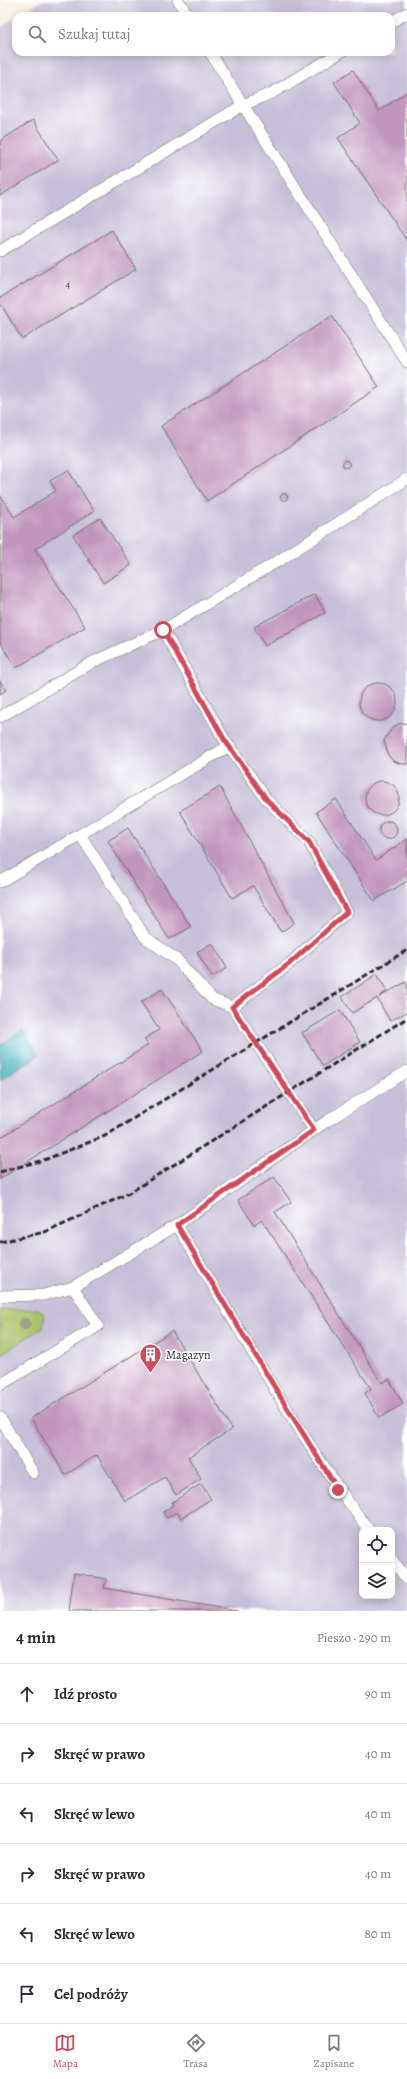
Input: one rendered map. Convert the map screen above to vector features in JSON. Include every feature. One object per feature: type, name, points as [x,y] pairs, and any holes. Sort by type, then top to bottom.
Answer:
[{"type":"lane","points":[[178,0],[186,12]]},
{"type":"lane","points":[[395,20],[407,13]]},
{"type":"lane","points":[[212,56],[407,362]]},
{"type":"lane","points":[[0,251],[243,105],[272,92],[333,56]]},
{"type":"lane","points":[[0,717],[93,662],[163,630],[278,561],[407,479]]},
{"type":"lane","points":[[163,630],[229,746],[267,800],[309,842],[347,912],[289,964],[232,1007]]},
{"type":"lane","points":[[0,882],[81,836],[229,746]]},
{"type":"lane","points":[[81,836],[146,937],[177,960],[212,999],[232,1007],[314,1130]]},
{"type":"lane","points":[[0,1296],[44,1295],[73,1287],[177,1225],[314,1130],[407,1071]]},
{"type":"lane","points":[[177,1225],[338,1490],[367,1527]]},
{"type":"lane","points":[[0,1385],[98,1326],[73,1287]]},
{"type":"lane","points":[[0,1417],[33,1473]]},
{"type":"lane","points":[[394,1563],[407,1579]]},
{"type":"shaded area","points":[[43,0],[407,0],[407,1611],[0,1611],[0,27],[12,20],[12,56],[395,56],[395,12],[24,12]]},
{"type":"green space","points":[[38,1309],[45,1315],[43,1327],[0,1355],[0,1310]]},
{"type":"water","points":[[23,1030],[39,1055],[0,1080],[0,1045]]},
{"type":"building","points":[[353,70],[379,111],[407,92],[407,241],[338,138],[360,123],[334,82]]},
{"type":"building","points":[[33,120],[58,160],[0,196],[0,141]]},
{"type":"building","points":[[112,230],[136,269],[22,339],[0,303],[0,298]]},
{"type":"building","points":[[332,316],[379,387],[207,501],[161,426]]},
{"type":"building","points":[[346,461],[349,464],[346,467],[343,464]]},
{"type":"building","points":[[68,470],[94,511],[35,549],[85,627],[16,668],[0,642],[0,495],[14,517],[56,491],[50,481]]},
{"type":"building","points":[[284,494],[287,497],[284,500],[281,497]]},
{"type":"building","points":[[100,518],[131,565],[103,583],[73,535]]},
{"type":"building","points":[[315,594],[325,613],[265,646],[254,627]]},
{"type":"building","points":[[0,681],[6,690],[0,694]]},
{"type":"building","points":[[374,683],[382,683],[394,692],[397,702],[394,712],[388,718],[382,721],[374,721],[362,712],[359,706],[359,698],[368,686]]},
{"type":"building","points":[[407,723],[407,764],[402,764],[393,761],[388,755],[384,740],[392,728],[398,724]]},
{"type":"building","points":[[385,781],[392,783],[397,788],[399,798],[397,808],[392,813],[379,815],[372,813],[367,808],[365,795],[367,788],[372,783]]},
{"type":"building","points":[[220,787],[294,923],[281,932],[253,886],[232,898],[180,811]]},
{"type":"building","points":[[336,799],[376,860],[407,839],[407,881],[374,901],[316,812]]},
{"type":"building","points":[[384,821],[392,821],[397,826],[395,837],[392,839],[384,839],[379,834],[379,826]]},
{"type":"building","points":[[128,828],[191,927],[169,939],[108,841]]},
{"type":"building","points":[[212,943],[227,968],[212,977],[197,952]]},
{"type":"building","points":[[377,974],[387,991],[379,997],[406,982],[407,985],[407,1012],[390,1021],[377,998],[352,1013],[342,997]]},
{"type":"building","points":[[162,989],[203,1051],[0,1179],[0,1138],[148,1045],[144,1039],[159,1030],[141,1002]]},
{"type":"building","points":[[340,1010],[360,1042],[323,1066],[302,1033]]},
{"type":"building","points":[[274,1177],[291,1202],[275,1212],[382,1383],[389,1379],[403,1404],[379,1418],[365,1393],[371,1389],[262,1220],[254,1225],[238,1200]]},
{"type":"building","name":"Magazyn","points":[[172,1331],[232,1429],[188,1457],[201,1479],[176,1495],[165,1477],[125,1501],[97,1455],[65,1475],[31,1418]]},
{"type":"building","points":[[201,1484],[211,1499],[181,1518],[177,1512],[167,1518],[163,1512],[173,1505],[171,1503]]},
{"type":"building","points":[[74,1573],[106,1579],[104,1588],[237,1611],[69,1611]]},
{"type":"railway","points":[[0,1172],[44,1160],[105,1136],[407,950]]},
{"type":"railway","points":[[0,1242],[45,1232],[129,1193],[407,1018]]},
{"type":"place","name":"Magazyn","points":[[150,1374]]},
{"type":"route","points":[[163,630],[224,739],[267,800],[309,842],[347,912],[289,964],[232,1007],[314,1130],[177,1225],[338,1490]]}]
